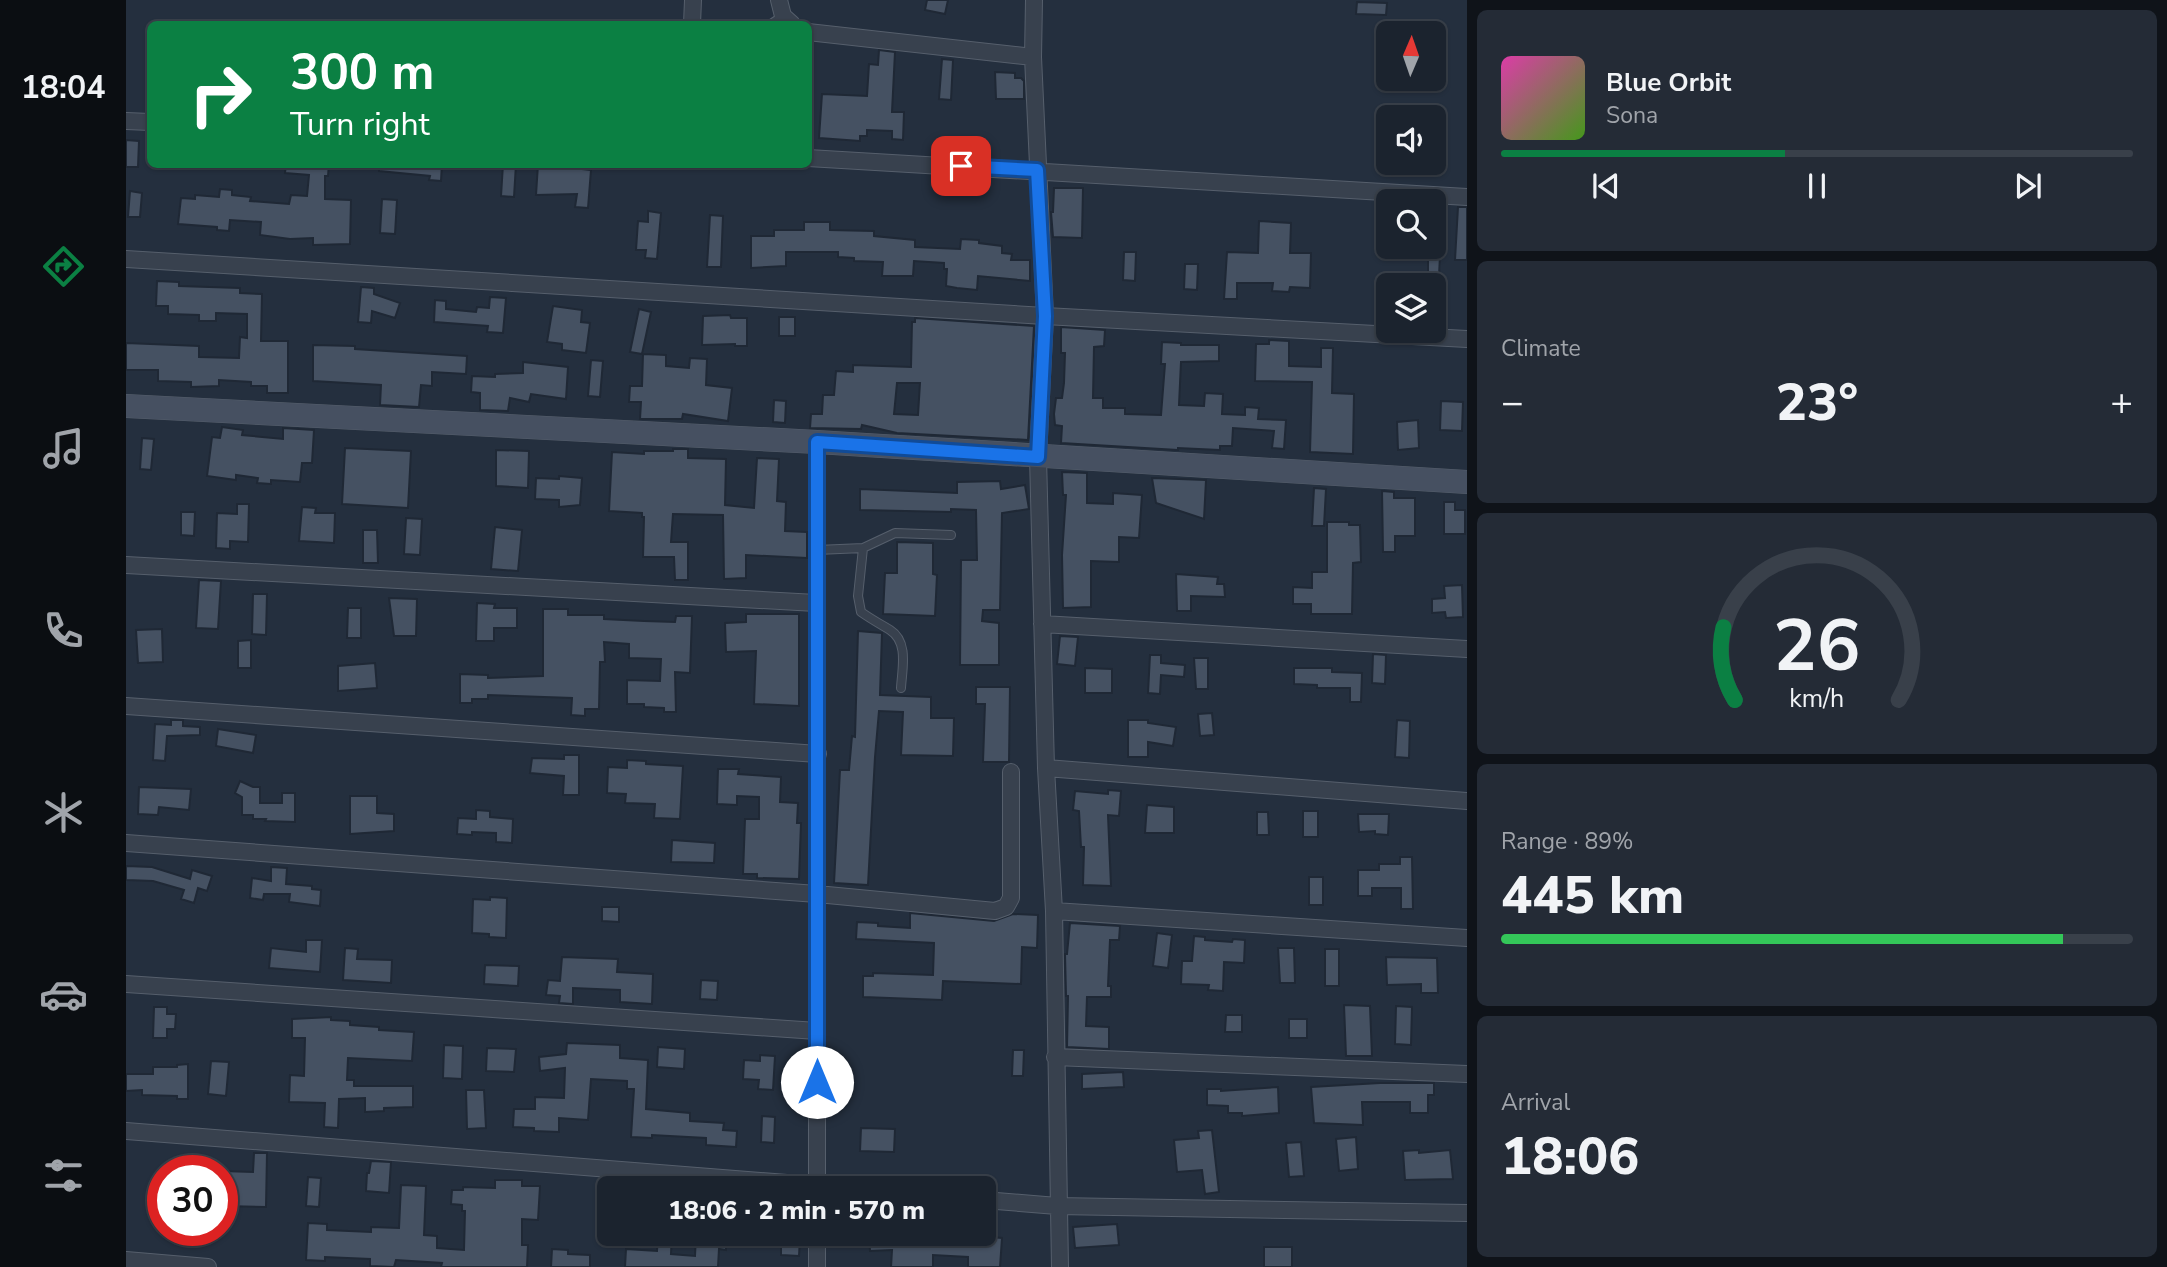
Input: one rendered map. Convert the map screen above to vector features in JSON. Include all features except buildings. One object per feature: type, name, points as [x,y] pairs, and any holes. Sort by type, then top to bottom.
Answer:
[{"type":"street","points":[[692,21],[693,0]]},
{"type":"street","points":[[1034,0],[1033,57],[1045,316],[1038,457],[1046,768],[1054,911],[1060,1267]]},
{"type":"street","points":[[812,32],[1033,57]]},
{"type":"street","points":[[126,121],[147,122]]},
{"type":"street","points":[[812,158],[1467,197]]},
{"type":"street","points":[[126,259],[1045,316],[1467,339]]},
{"type":"street","points":[[126,407],[817,442],[1467,482]]},
{"type":"street","points":[[817,442],[817,1176]]},
{"type":"street","points":[[126,565],[816,603]]},
{"type":"street","points":[[1042,624],[1467,649]]},
{"type":"street","points":[[126,706],[818,754]]},
{"type":"street","points":[[1046,768],[1467,801]]},
{"type":"street","points":[[126,843],[817,894],[995,911],[1006,907],[1011,898],[1011,772]]},
{"type":"street","points":[[1054,911],[1467,938]]},
{"type":"street","points":[[126,984],[817,1031]]},
{"type":"street","points":[[1055,1057],[1467,1074]]},
{"type":"street","points":[[126,1131],[681,1176]]},
{"type":"street","points":[[996,1201],[1057,1206],[1467,1213]]},
{"type":"street","points":[[817,1246],[817,1267]]},
{"type":"street","points":[[126,1261],[208,1267]]},
{"type":"lane","points":[[817,550],[863,548],[895,533],[951,535]]},
{"type":"lane","points":[[863,548],[858,596],[861,612],[893,632],[902,645],[901,688]]},
{"type":"route","points":[[817,1082],[817,442],[1038,457],[1045,316],[1037,170],[961,166]]}]
